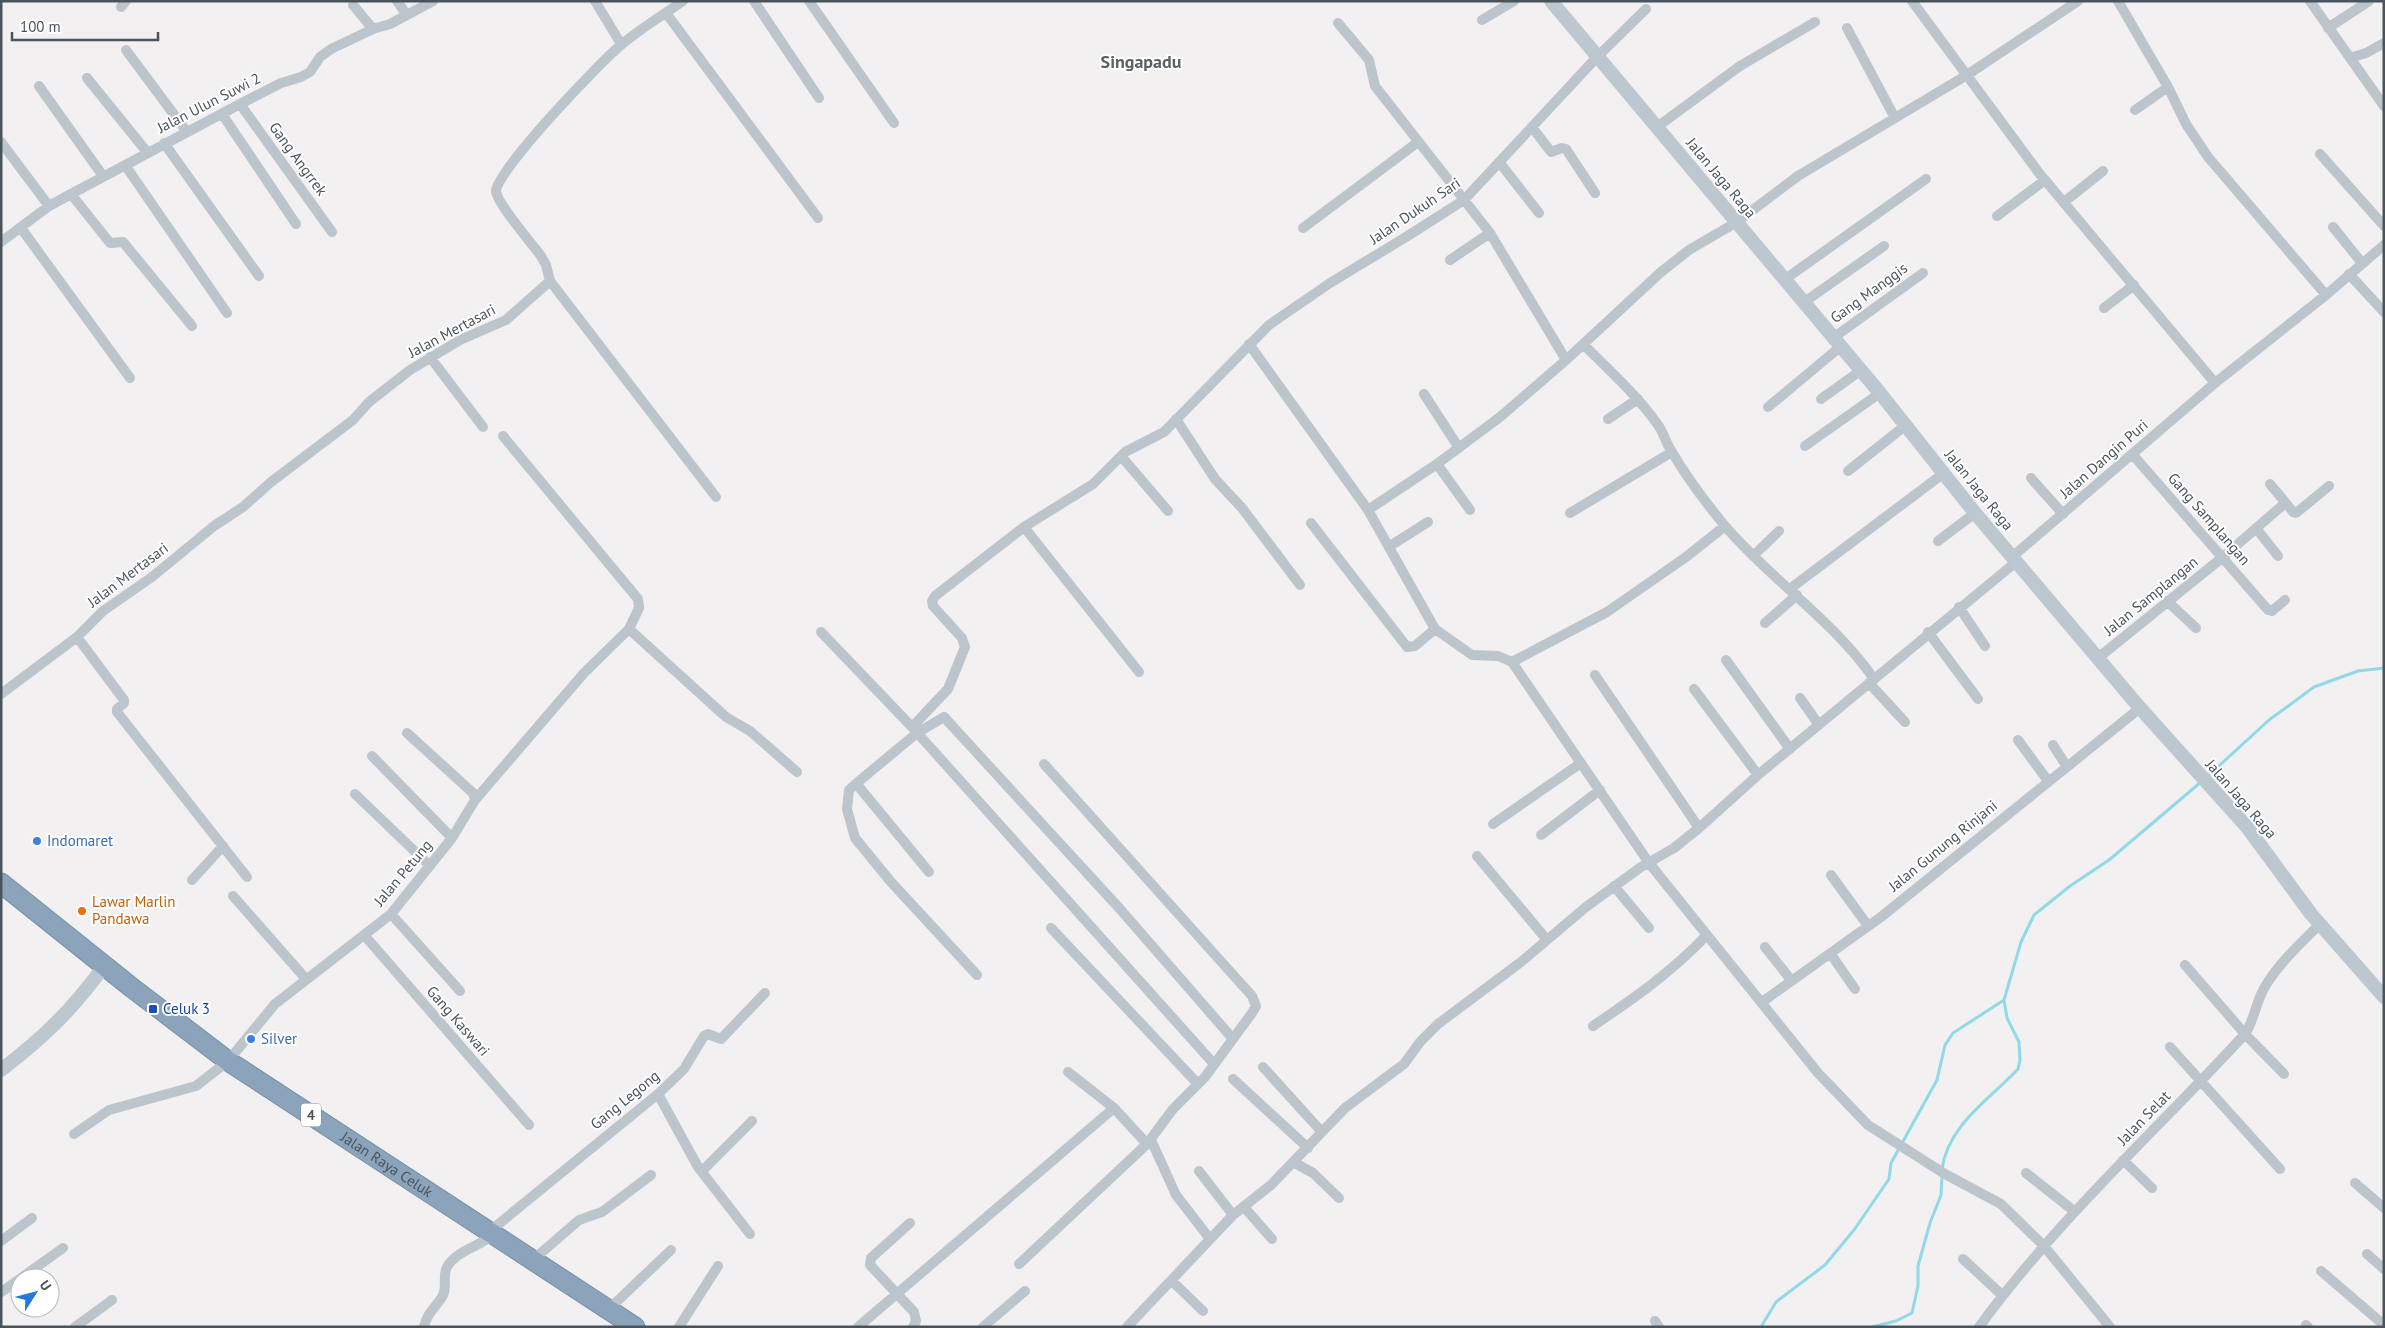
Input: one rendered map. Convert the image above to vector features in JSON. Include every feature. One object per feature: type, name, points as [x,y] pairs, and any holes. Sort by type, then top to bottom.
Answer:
[{"type":"highway","name":"Jalan Raya Celuk","points":[[1,883],[104,966],[228,1061],[534,1259],[635,1327]]},
{"type":"street","points":[[397,1],[407,15]]},
{"type":"street","name":"Jalan Ulun Suwi 2","points":[[1,242],[49,206],[146,152],[281,83],[310,72],[324,53],[373,29],[390,24],[433,1]]},
{"type":"street","points":[[595,1],[621,44]]},
{"type":"street","points":[[683,1],[621,44],[600,63],[531,138],[498,185],[498,200],[544,261],[550,281],[716,498]]},
{"type":"street","points":[[754,1],[819,98]]},
{"type":"street","points":[[809,1],[894,123]]},
{"type":"street","points":[[1482,20],[1514,1]]},
{"type":"street","name":"Jalan Jaga Raga","points":[[1551,1],[1836,343],[1880,393],[2014,560],[2140,708],[2247,827],[2320,924],[2384,997]]},
{"type":"street","points":[[1912,1],[1952,58],[1967,75],[2046,180],[2215,383]]},
{"type":"street","points":[[1368,510],[1437,464],[1500,417],[1566,360],[1661,272],[1689,250],[1737,222],[1798,176],[1967,75],[2078,1]]},
{"type":"street","points":[[2118,1],[2168,87],[2186,124],[2208,157],[2326,295]]},
{"type":"street","points":[[2310,1],[2384,106]]},
{"type":"street","points":[[2328,28],[2369,1]]},
{"type":"street","points":[[353,5],[373,29]]},
{"type":"street","name":"Jalan Dukuh Sari","points":[[914,730],[948,689],[965,647],[962,638],[934,606],[932,598],[1024,527],[1093,484],[1121,456],[1164,432],[1269,325],[1330,283],[1406,238],[1464,200],[1597,57],[1646,10]]},
{"type":"street","points":[[666,13],[818,218]]},
{"type":"street","points":[[1657,127],[1740,66],[1815,22]]},
{"type":"street","points":[[1338,23],[1369,60],[1375,86],[1490,233],[1566,360]]},
{"type":"street","points":[[1847,28],[1895,118]]},
{"type":"street","points":[[2350,58],[2366,53],[2384,43]]},
{"type":"street","points":[[126,50],[187,132]]},
{"type":"street","points":[[88,78],[146,152]]},
{"type":"street","points":[[39,86],[103,176]]},
{"type":"street","points":[[2134,110],[2168,87]]},
{"type":"street","name":"Gang Angrrek","points":[[240,104],[332,232]]},
{"type":"street","points":[[222,114],[296,224]]},
{"type":"street","points":[[1532,127],[1551,152],[1562,148],[1566,149],[1595,193]]},
{"type":"street","points":[[1,142],[49,206]]},
{"type":"street","points":[[1303,228],[1418,142]]},
{"type":"street","points":[[164,143],[259,276]]},
{"type":"street","points":[[2320,154],[2384,226]]},
{"type":"street","points":[[1500,163],[1539,214]]},
{"type":"street","points":[[125,165],[227,313]]},
{"type":"street","points":[[2064,202],[2102,171]]},
{"type":"street","points":[[1784,280],[1926,179]]},
{"type":"street","points":[[1996,216],[2046,180]]},
{"type":"street","points":[[71,194],[110,243],[123,242],[192,326]]},
{"type":"street","points":[[2333,227],[2362,263]]},
{"type":"street","points":[[21,228],[130,378]]},
{"type":"street","points":[[1450,260],[1490,233]]},
{"type":"street","name":"Jalan Dangin Puri","points":[[1127,1327],[1233,1215],[1245,1208],[1308,1148],[1321,1131],[1345,1108],[1404,1064],[1420,1042],[1438,1024],[1489,988],[1614,886],[1674,848],[1699,828],[1758,774],[1790,750],[2014,560],[2063,514],[2215,383],[2326,295],[2384,245]]},
{"type":"street","points":[[1803,303],[1884,246]]},
{"type":"street","name":"Gang Manggis","points":[[1768,407],[1836,343],[1923,273]]},
{"type":"street","points":[[2349,274],[2384,312]]},
{"type":"street","name":"Jalan Mertasari","points":[[1,694],[77,637],[103,611],[152,577],[214,526],[243,507],[271,482],[353,420],[374,398],[430,357],[506,320],[550,281]]},
{"type":"street","points":[[2104,308],[2134,285]]},
{"type":"street","points":[[1249,344],[1368,510],[1390,546],[1435,629],[1472,655],[1498,656],[1512,662],[1649,863],[1818,1073],[1846,1104],[1868,1124],[1910,1149],[1945,1174],[1996,1200],[2044,1246],[2110,1327]]},
{"type":"street","points":[[1583,344],[1638,398],[1660,427],[1672,452],[1725,526],[1753,556],[1794,592],[1854,653],[1871,681],[1905,722]]},
{"type":"street","points":[[430,357],[483,427]]},
{"type":"street","points":[[1821,399],[1860,371]]},
{"type":"street","points":[[1805,446],[1880,393]]},
{"type":"street","points":[[1424,394],[1459,448]]},
{"type":"street","points":[[1608,419],[1638,398]]},
{"type":"street","points":[[1176,419],[1215,478],[1242,508],[1300,585]]},
{"type":"street","points":[[1848,470],[1906,426]]},
{"type":"street","points":[[503,436],[638,599],[639,608],[629,629],[726,717],[750,731],[797,772]]},
{"type":"street","points":[[1570,513],[1672,452]]},
{"type":"street","name":"Gang Samplangan","points":[[2133,455],[2270,612],[2285,600]]},
{"type":"street","points":[[1121,456],[1168,511]]},
{"type":"street","points":[[1437,464],[1470,510]]},
{"type":"street","points":[[1765,623],[1794,592],[1944,472]]},
{"type":"street","points":[[2031,478],[2063,514]]},
{"type":"street","points":[[2270,484],[2293,512],[2296,512],[2329,486]]},
{"type":"street","name":"Jalan Samplangan","points":[[2098,658],[2223,557],[2285,502]]},
{"type":"street","points":[[1938,541],[1975,513]]},
{"type":"street","points":[[1390,546],[1428,522]]},
{"type":"street","points":[[1311,523],[1407,648],[1415,646],[1435,629]]},
{"type":"street","points":[[1512,662],[1614,607],[1686,557],[1725,526]]},
{"type":"street","points":[[1024,527],[1139,672]]},
{"type":"street","points":[[2256,528],[2278,556]]},
{"type":"street","points":[[1753,556],[1779,531]]},
{"type":"street","points":[[2167,601],[2196,628]]},
{"type":"street","points":[[1959,607],[1985,646]]},
{"type":"street","name":"Jalan Petung","points":[[74,1134],[109,1110],[190,1089],[228,1061],[274,1004],[365,936],[391,914],[452,838],[475,800],[584,673],[629,629]]},
{"type":"street","points":[[821,632],[914,730],[1214,1064]]},
{"type":"street","points":[[1928,632],[1978,699]]},
{"type":"street","points":[[77,637],[124,700],[117,712],[247,878]]},
{"type":"street","points":[[1726,660],[1790,750]]},
{"type":"street","points":[[1595,675],[1699,828]]},
{"type":"street","points":[[1694,689],[1758,774]]},
{"type":"street","points":[[1800,698],[1819,725]]},
{"type":"street","name":"Jalan Gunung Rinjani","points":[[1762,1002],[1868,926],[2140,708]]},
{"type":"street","points":[[977,975],[891,882],[855,838],[847,808],[850,790],[858,782],[914,730],[940,718],[948,720],[1233,1039]]},
{"type":"street","points":[[407,733],[473,793],[475,800]]},
{"type":"street","points":[[2018,740],[2048,781]]},
{"type":"street","points":[[2053,745],[2067,767]]},
{"type":"street","points":[[372,756],[452,838]]},
{"type":"street","points":[[1493,824],[1581,763]]},
{"type":"street","points":[[1019,1264],[1149,1142],[1161,1123],[1214,1064],[1256,1006],[1255,1001],[1044,764]]},
{"type":"street","points":[[858,782],[859,787],[929,872]]},
{"type":"street","points":[[1541,835],[1600,790]]},
{"type":"street","points":[[355,794],[430,866]]},
{"type":"street","points":[[192,880],[223,846]]},
{"type":"street","points":[[1477,856],[1547,940]]},
{"type":"street","points":[[1831,875],[1868,926]]},
{"type":"street","points":[[1614,886],[1649,928]]},
{"type":"street","points":[[233,896],[306,979]]},
{"type":"street","points":[[391,914],[460,990]]},
{"type":"street","name":"Jalan Selat","points":[[1979,1327],[2002,1295],[2074,1211],[2245,1034],[2252,1022],[2257,1003],[2266,985],[2286,959],[2320,924]]},
{"type":"street","points":[[1050,928],[1198,1084]]},
{"type":"street","name":"Gang Kaswari","points":[[365,936],[529,1125]]},
{"type":"street","points":[[1593,1026],[1658,981],[1679,964],[1706,936]]},
{"type":"street","points":[[1765,947],[1791,980]]},
{"type":"street","points":[[1830,953],[1855,989]]},
{"type":"street","points":[[2185,965],[2245,1034],[2284,1074]]},
{"type":"street","points":[[1,1070],[38,1042],[54,1026],[77,1002],[104,966]]},
{"type":"street","name":"Gang Legong","points":[[424,1327],[426,1316],[443,1296],[444,1273],[448,1265],[474,1245],[489,1239],[492,1232],[658,1094],[684,1069],[704,1036],[708,1034],[721,1039],[765,993]]},
{"type":"street","points":[[2170,1048],[2280,1169]]},
{"type":"street","points":[[1263,1066],[1321,1131]]},
{"type":"street","points":[[1068,1072],[1114,1108],[1149,1142],[1176,1194],[1210,1239]]},
{"type":"street","points":[[1233,1079],[1308,1148]]},
{"type":"street","points":[[658,1094],[702,1171],[750,1234]]},
{"type":"street","points":[[858,1327],[1114,1108]]},
{"type":"street","points":[[702,1171],[752,1121]]},
{"type":"street","points":[[2123,1160],[2152,1188]]},
{"type":"street","points":[[1293,1162],[1313,1173],[1339,1198]]},
{"type":"street","points":[[1199,1170],[1233,1215]]},
{"type":"street","points":[[2026,1173],[2074,1211]]},
{"type":"street","points":[[534,1259],[580,1220],[602,1212],[651,1175]]},
{"type":"street","points":[[2355,1183],[2384,1208]]},
{"type":"street","points":[[1245,1208],[1272,1239]]},
{"type":"street","points":[[1,1241],[32,1218]]},
{"type":"street","points":[[910,1223],[870,1261],[871,1268],[914,1312],[916,1321],[914,1327]]},
{"type":"street","points":[[34,1268],[63,1248]]},
{"type":"street","points":[[608,1310],[671,1250]]},
{"type":"street","points":[[2366,1254],[2384,1269]]},
{"type":"street","points":[[1963,1259],[2002,1295]]},
{"type":"street","points":[[679,1327],[718,1266]]},
{"type":"street","points":[[2321,1270],[2384,1325]]},
{"type":"street","points":[[1172,1281],[1203,1312]]},
{"type":"street","points":[[983,1327],[1025,1291]]},
{"type":"street","points":[[75,1327],[112,1300]]},
{"type":"waterway","points":[[2208,776],[2269,720],[2314,687],[2358,671],[2384,668]]},
{"type":"waterway","points":[[1942,1169],[1952,1139],[1961,1126],[2018,1069],[2020,1060],[2019,1042],[2007,1018],[2004,1000],[2021,942],[2034,915],[2070,886],[2109,860],[2201,782]]},
{"type":"waterway","points":[[1761,1327],[1776,1302],[1825,1265],[1854,1230],[1889,1179],[1891,1163],[1937,1080],[1945,1045],[1953,1033],[2004,1000]]},
{"type":"waterway","points":[[1872,1327],[1896,1321],[1912,1313],[1918,1286],[1918,1266],[1930,1223],[1941,1195],[1942,1176]]},
{"type":"place","name":"Indomaret","points":[[37,841]]},
{"type":"place","name":"Lawar Marlin Pandawa","points":[[82,911]]},
{"type":"place","name":"Celuk 3","points":[[153,1009]]},
{"type":"place","name":"Silver","points":[[251,1039]]},
{"type":"district","name":"Singapadu","points":[[1141,62]]}]
